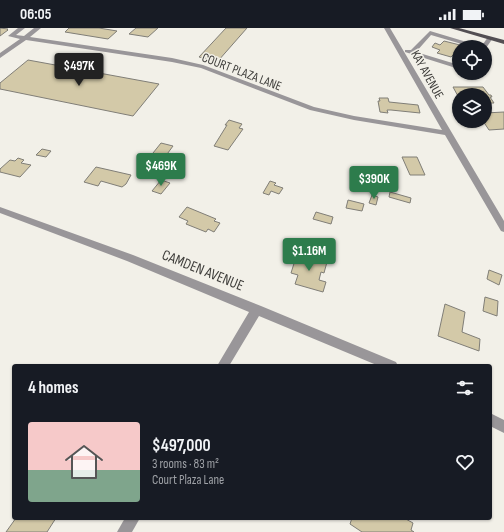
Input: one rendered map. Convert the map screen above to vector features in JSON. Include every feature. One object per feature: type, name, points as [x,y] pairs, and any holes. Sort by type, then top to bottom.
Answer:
[{"type":"main road","points":[[453,28],[504,42]]},
{"type":"street","points":[[22,28],[11,36],[25,38]]},
{"type":"street","points":[[0,56],[38,28]]},
{"type":"street","name":"KAY AVENUE","points":[[387,28],[392,32],[504,229]]},
{"type":"street","points":[[413,52],[434,28]]},
{"type":"street","points":[[430,34],[452,41]]},
{"type":"street","name":"COURT PLAZA LANE","points":[[25,38],[172,60],[203,67],[312,109],[354,118],[449,134]]},
{"type":"street","points":[[400,48],[452,65]]},
{"type":"street","name":"CAMDEN AVENUE","points":[[0,210],[116,253],[257,309],[387,364]]},
{"type":"street","points":[[224,364],[257,309]]},
{"type":"street","points":[[492,420],[504,427]]},
{"type":"street","points":[[124,532],[132,520]]},
{"type":"building","points":[[0,28],[8,29],[8,30],[0,36]]},
{"type":"building","points":[[69,28],[99,28],[117,31],[108,39],[65,32]]},
{"type":"building","points":[[136,28],[158,28],[148,37],[129,34]]},
{"type":"building","points":[[226,28],[247,28],[218,61],[199,57]]},
{"type":"building","points":[[444,41],[452,43],[451,57],[437,53],[440,50],[432,47],[435,43],[440,45]]},
{"type":"building","points":[[28,60],[159,84],[133,116],[0,89],[0,83]]},
{"type":"building","points":[[453,87],[484,88],[454,88]]},
{"type":"building","points":[[379,98],[388,98],[389,102],[418,105],[420,113],[391,110],[387,110],[388,113],[380,112],[378,101],[380,101]]},
{"type":"building","points":[[504,112],[504,129],[489,130],[488,128],[492,128],[492,113]]},
{"type":"building","points":[[229,120],[242,124],[239,128],[243,129],[228,150],[214,146],[227,125],[225,125]]},
{"type":"building","points":[[161,143],[173,146],[162,161],[149,158]]},
{"type":"building","points":[[42,149],[51,151],[46,157],[36,155]]},
{"type":"building","points":[[402,157],[417,157],[425,175],[410,175]]},
{"type":"building","points":[[18,158],[24,160],[21,163],[31,165],[20,177],[0,172],[0,169],[10,160],[15,161]]},
{"type":"building","points":[[96,167],[131,175],[126,184],[122,187],[101,181],[98,186],[84,182]]},
{"type":"building","points":[[161,180],[170,183],[161,194],[152,191]]},
{"type":"building","points":[[270,181],[276,183],[274,185],[283,188],[279,194],[271,191],[269,195],[263,193]]},
{"type":"building","points":[[390,192],[411,198],[410,203],[389,197]]},
{"type":"building","points":[[372,195],[378,197],[376,205],[369,203]]},
{"type":"building","points":[[348,200],[364,204],[362,211],[346,208]]},
{"type":"building","points":[[187,207],[216,219],[214,221],[220,223],[214,232],[208,229],[206,232],[186,224],[188,221],[179,217]]},
{"type":"building","points":[[316,212],[333,217],[331,224],[313,219]]},
{"type":"building","points":[[297,254],[327,262],[324,273],[321,272],[319,280],[326,282],[323,292],[295,284],[298,275],[291,273]]},
{"type":"building","points":[[489,270],[502,275],[499,285],[487,279]]},
{"type":"building","points":[[485,297],[498,301],[497,316],[483,311]]},
{"type":"building","points":[[445,304],[465,312],[462,332],[480,339],[479,351],[438,336]]},
{"type":"building","points":[[15,520],[55,520],[47,532],[6,532]]},
{"type":"building","points":[[351,520],[408,520],[413,523],[411,530],[414,532],[362,532],[350,524]]}]
